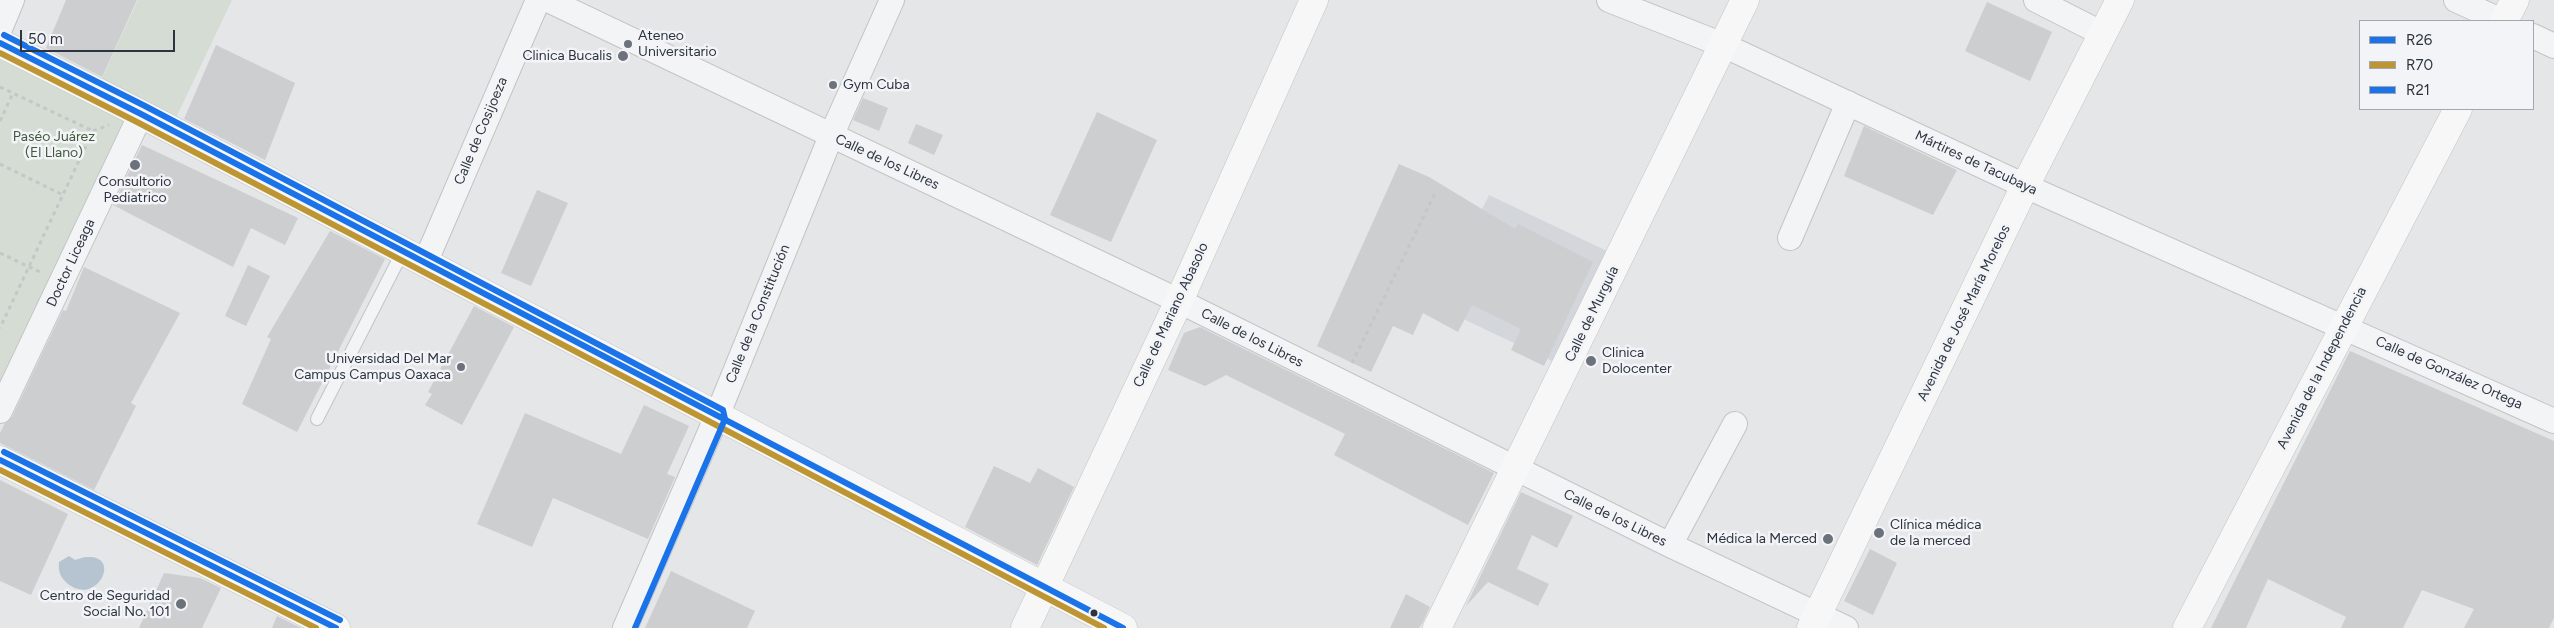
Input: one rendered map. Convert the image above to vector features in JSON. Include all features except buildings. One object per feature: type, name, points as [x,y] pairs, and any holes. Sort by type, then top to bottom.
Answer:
[{"type":"main road","name":"Calle de Mariano Abasolo","points":[[1025,628],[1179,301],[1314,0]]},
{"type":"main road","name":"Calle de Murguía","points":[[1436,628],[1746,0]]},
{"type":"main road","name":"Avenida de José María Morelos","points":[[1814,621],[2025,186],[2120,0]]},
{"type":"main road","points":[[2504,20],[2515,0]]},
{"type":"main road","points":[[0,43],[141,114],[1123,628]]},
{"type":"main road","name":"Avenida de la Independencia","points":[[2187,628],[2457,110]]},
{"type":"main road","points":[[0,460],[336,628]]},
{"type":"street","points":[[0,29],[12,0]]},
{"type":"street","name":"Calle de Cosijoeza","points":[[414,257],[538,0]]},
{"type":"street","name":"Calle de los Libres","points":[[548,0],[1179,301],[1670,545],[1814,621],[1846,628]]},
{"type":"street","name":"Calle de la Constitución","points":[[625,628],[717,416],[831,136],[892,0]]},
{"type":"street","name":"Mártires de Tacubaya","points":[[1609,0],[1723,45],[2025,186],[2343,326]]},
{"type":"street","points":[[2036,0],[2103,34]]},
{"type":"street","points":[[2456,0],[2501,20]]},
{"type":"street","points":[[2534,36],[2554,46]]},
{"type":"street","points":[[1790,238],[1848,104]]},
{"type":"street","name":"Doctor Liceaga","points":[[0,411],[141,114]]},
{"type":"street","name":"Calle de González Ortega","points":[[2343,326],[2554,421]]},
{"type":"street","points":[[1670,545],[1734,424]]},
{"type":"lane","points":[[317,419],[414,257]]},
{"type":"path","points":[[0,87],[93,132],[0,328]]},
{"type":"path","points":[[0,122],[13,93]]},
{"type":"path","points":[[0,164],[63,195]]},
{"type":"path","points":[[1342,383],[1436,191]]},
{"type":"path","points":[[0,253],[62,282]]},
{"type":"shaded area","points":[[1489,195],[1609,252],[1556,363],[1436,306]]},
{"type":"green space","points":[[138,0],[232,0],[174,122],[99,84]]},
{"type":"green space","name":"Paséo Juárez (El Llano)","points":[[0,59],[126,119],[0,381]]},
{"type":"water","points":[[69,556],[75,560],[86,557],[98,559],[103,564],[104,571],[96,585],[87,589],[78,589],[65,581],[60,574],[59,562]]},
{"type":"transit line","name":"R21","points":[[4,35],[145,106],[723,410],[725,419],[635,628]]},
{"type":"transit line","name":"R26","points":[[0,43],[141,114],[1123,628]]},
{"type":"transit line","name":"R70","points":[[0,53],[137,122],[1104,628]]},
{"type":"transit line","name":"R21","points":[[4,452],[340,620]]},
{"type":"transit line","name":"R26","points":[[0,460],[336,628]]},
{"type":"transit line","name":"R70","points":[[0,470],[316,628]]},
{"type":"place","name":"Ateneo Universitario","points":[[628,44]]},
{"type":"place","name":"Clinica Bucalis","points":[[623,56]]},
{"type":"place","name":"Gym Cuba","points":[[833,85]]},
{"type":"place","name":"Consultorio Pediatrico","points":[[135,165]]},
{"type":"place","name":"Clinica Dolocenter","points":[[1591,361]]},
{"type":"place","name":"Universidad Del Mar Campus Campus Oaxaca","points":[[461,367]]},
{"type":"place","name":"Clínica médica de la merced","points":[[1879,533]]},
{"type":"place","name":"Médica la Merced","points":[[1828,539]]},
{"type":"place","name":"Centro de Seguridad Social No. 101","points":[[181,604]]}]
